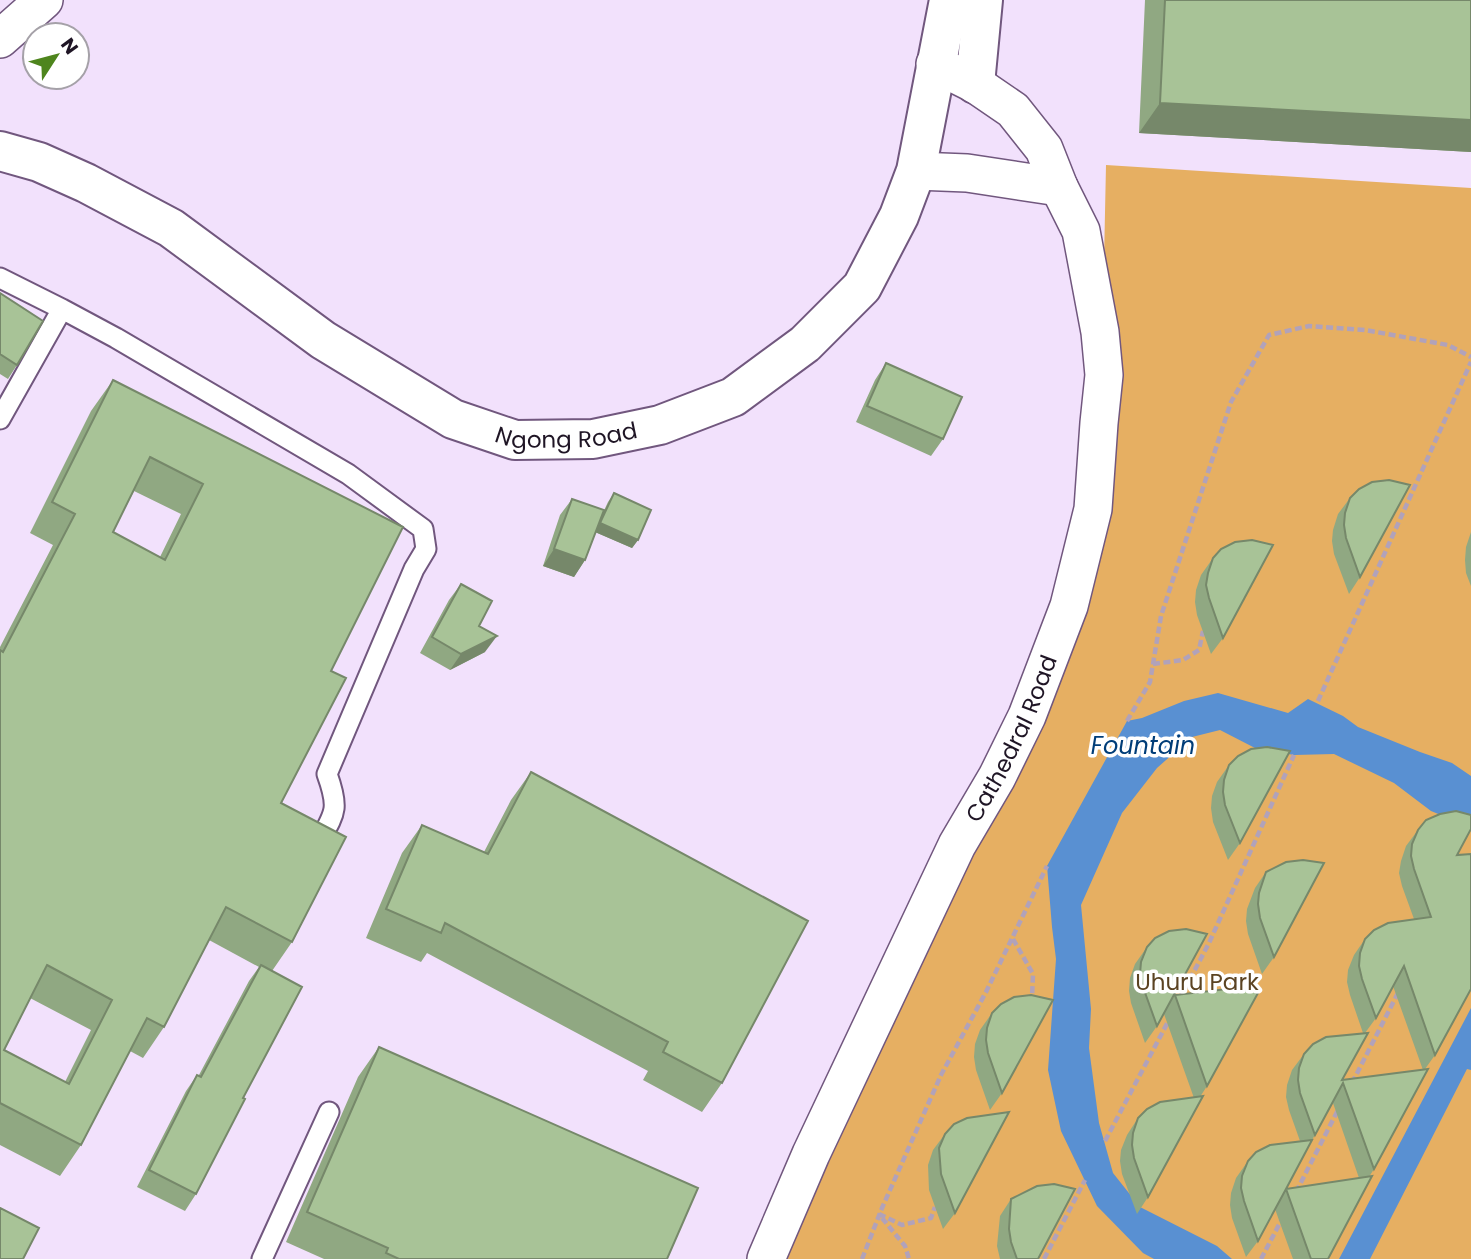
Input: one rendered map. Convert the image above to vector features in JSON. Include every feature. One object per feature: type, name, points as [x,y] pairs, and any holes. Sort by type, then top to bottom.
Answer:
[{"type":"main road","name":"Ngong Road","points":[[0,151],[39,162],[86,183],[171,228],[323,340],[453,419],[515,440],[593,439],[660,425],[733,397],[805,344],[862,287],[899,216],[916,171],[949,0]]},
{"type":"main road","points":[[975,84],[983,0]]},
{"type":"street","points":[[0,39],[44,0]]},
{"type":"street","name":"Cathedral Road","points":[[766,1259],[811,1154],[957,845],[997,777],[1027,716],[1069,606],[1093,509],[1104,375],[1100,332],[1081,231],[1044,149],[1013,110],[975,84],[935,64]]},
{"type":"street","points":[[916,171],[967,173],[1059,187]]},
{"type":"lane","points":[[0,278],[116,338],[348,474],[423,529],[426,548],[414,569],[327,774],[335,795],[334,815],[317,845]]},
{"type":"lane","points":[[0,419],[62,309]]},
{"type":"lane","points":[[262,1259],[329,1112]]},
{"type":"path","points":[[1126,721],[1150,682],[1161,616],[1231,402],[1269,335],[1309,326],[1365,330],[1448,345],[1471,359],[1318,701]]},
{"type":"path","points":[[1153,664],[1183,660],[1199,650],[1203,631]]},
{"type":"path","points":[[1179,1001],[1209,943],[1294,755]]},
{"type":"path","points":[[862,1259],[879,1214],[941,1075],[986,992],[1047,866]]},
{"type":"path","points":[[1012,938],[1033,974],[1032,1002]]},
{"type":"path","points":[[1350,1086],[1401,986]]},
{"type":"path","points":[[1105,1141],[1173,1013]]},
{"type":"path","points":[[1293,1197],[1344,1098]]},
{"type":"path","points":[[1044,1259],[1085,1180]]},
{"type":"path","points":[[879,1214],[902,1225],[931,1217],[935,1207]]},
{"type":"path","points":[[1261,1259],[1287,1209]]},
{"type":"path","points":[[879,1214],[905,1246],[909,1259]]},
{"type":"green space","name":"Uhuru Park","points":[[1106,165],[1471,188],[1471,1259],[768,1259],[1069,606],[1101,405]]},
{"type":"water","name":"Fountain","points":[[1218,693],[1288,713],[1308,699],[1343,716],[1358,727],[1452,763],[1471,776],[1471,831],[1458,822],[1431,811],[1394,783],[1334,754],[1294,755],[1255,748],[1220,730],[1192,737],[1157,768],[1122,813],[1081,905],[1091,1009],[1089,1048],[1099,1123],[1113,1173],[1140,1207],[1217,1246],[1232,1259],[1154,1259],[1143,1253],[1097,1206],[1061,1131],[1048,1070],[1056,959],[1047,866],[1127,721],[1142,718],[1184,701]]},
{"type":"water","points":[[1471,1008],[1471,1070],[1467,1069],[1370,1259],[1339,1259]]},
{"type":"building","points":[[1165,0],[1471,0],[1471,120],[1160,103]]},
{"type":"building","points":[[0,293],[43,321],[17,365],[0,354]]},
{"type":"building","points":[[886,363],[962,397],[943,439],[867,406]]},
{"type":"building","points":[[113,380],[403,527],[331,671],[346,678],[281,803],[346,837],[292,942],[226,907],[164,1027],[147,1018],[81,1145],[0,1103],[0,650],[3,652],[75,514],[52,502]],"holes":[[[150,457],[203,484],[165,560],[113,532]],[[47,965],[112,1000],[69,1084],[4,1050]]]},
{"type":"building","points":[[1389,480],[1410,485],[1360,577],[1346,538],[1345,513],[1350,498],[1359,489],[1372,482]]},
{"type":"building","points":[[614,493],[651,510],[638,540],[600,523]]},
{"type":"building","points":[[572,499],[604,510],[585,560],[554,549]]},
{"type":"building","points":[[1252,540],[1273,545],[1223,638],[1206,585],[1208,573],[1213,558],[1221,549],[1235,542]]},
{"type":"building","points":[[461,584],[492,601],[479,626],[497,636],[461,654],[432,637]]},
{"type":"building","points":[[1267,747],[1290,751],[1240,843],[1225,805],[1224,780],[1229,765],[1238,756],[1251,749]]},
{"type":"building","points":[[531,772],[808,921],[722,1083],[663,1052],[668,1042],[445,923],[441,933],[386,909],[422,825],[488,854]]},
{"type":"building","points":[[1456,811],[1471,815],[1471,829],[1457,855],[1471,854],[1471,989],[1435,1055],[1404,966],[1376,1018],[1362,979],[1360,953],[1365,939],[1374,930],[1388,923],[1431,917],[1414,869],[1412,844],[1426,820]]},
{"type":"building","points":[[1303,860],[1324,863],[1274,957],[1260,918],[1259,893],[1266,872],[1286,862]]},
{"type":"building","points":[[1186,929],[1207,934],[1157,1026],[1143,987],[1141,962],[1147,947],[1155,938],[1169,931]]},
{"type":"building","points":[[261,965],[302,987],[196,1194],[149,1170],[197,1075],[201,1077]]},
{"type":"building","points":[[1236,988],[1258,993],[1207,1086],[1175,995]]},
{"type":"building","points":[[1031,995],[1053,1000],[1002,1093],[988,1053],[987,1028],[992,1013],[1001,1004],[1014,997]]},
{"type":"building","points":[[1368,1033],[1342,1080],[1428,1069],[1374,1169],[1343,1083],[1315,1135],[1298,1080],[1304,1054],[1313,1044],[1326,1037]]},
{"type":"building","points":[[379,1047],[698,1188],[667,1259],[399,1259],[386,1253],[388,1248],[307,1212]]},
{"type":"building","points":[[1203,1096],[1148,1197],[1132,1145],[1138,1118],[1160,1102]]},
{"type":"building","points":[[1009,1112],[955,1213],[941,1174],[939,1148],[945,1134],[954,1124],[967,1118]]},
{"type":"building","points":[[1312,1140],[1258,1241],[1241,1188],[1248,1161],[1256,1152],[1270,1145]]},
{"type":"building","points":[[1372,1176],[1328,1259],[1311,1259],[1286,1189]]},
{"type":"building","points":[[1054,1184],[1075,1189],[1038,1259],[1017,1259],[1009,1229],[1011,1199],[1037,1186]]},
{"type":"building","points":[[0,1208],[39,1228],[23,1259],[0,1259]]}]
